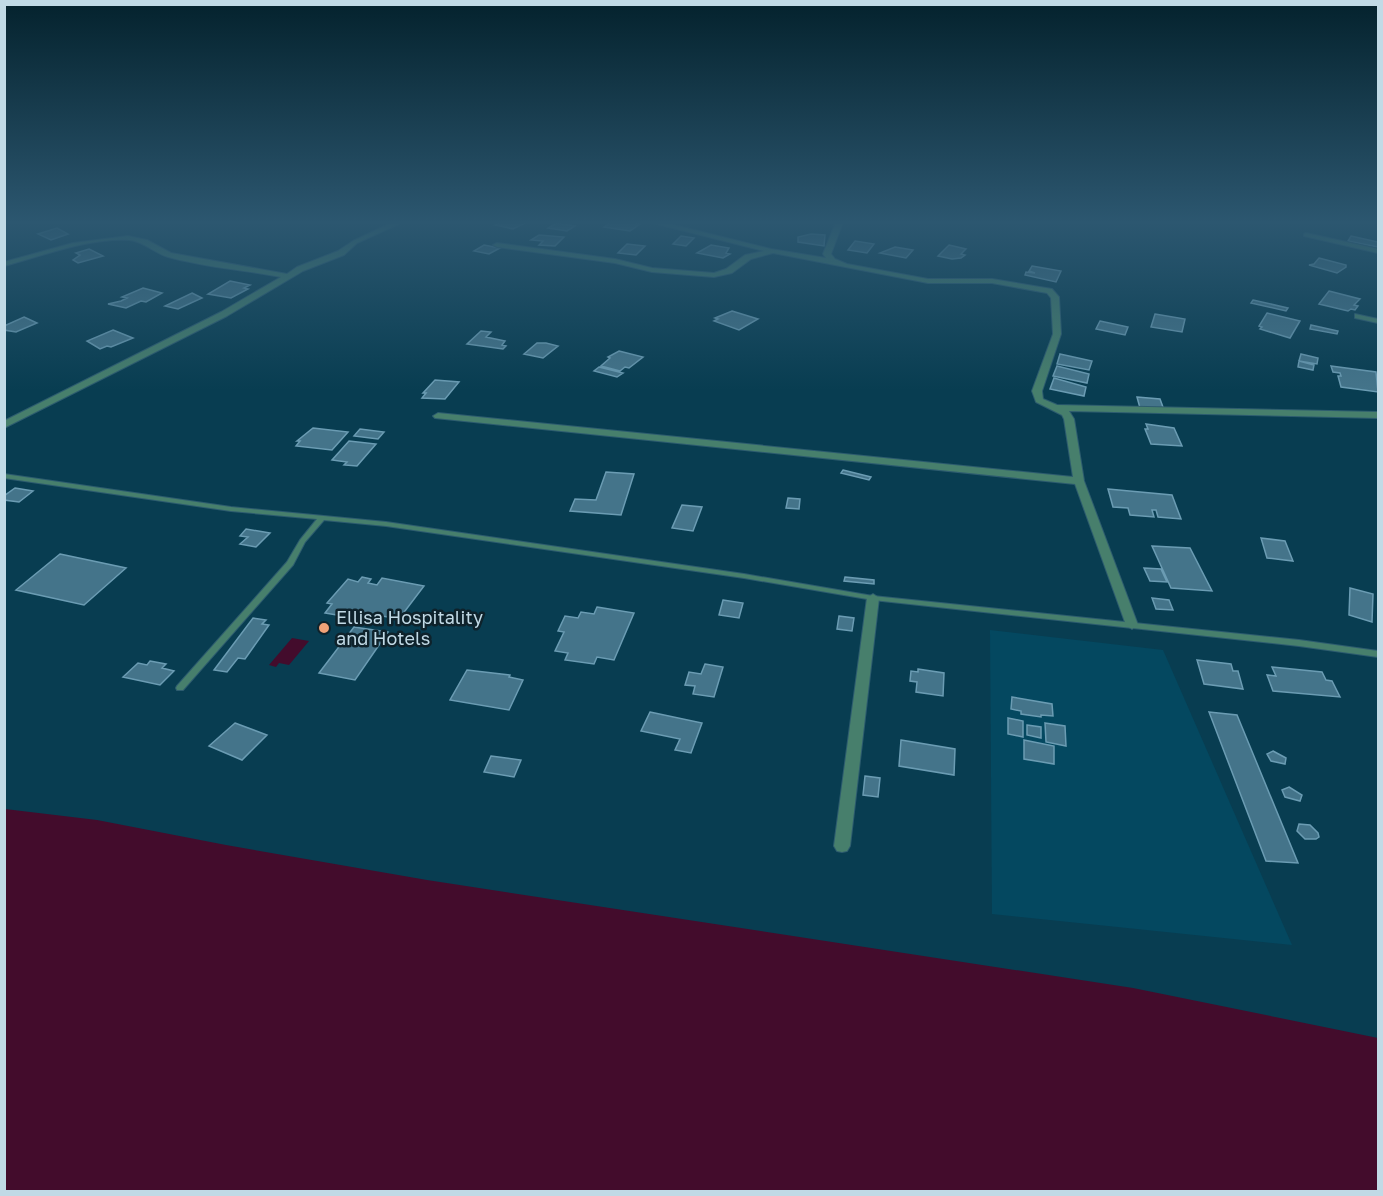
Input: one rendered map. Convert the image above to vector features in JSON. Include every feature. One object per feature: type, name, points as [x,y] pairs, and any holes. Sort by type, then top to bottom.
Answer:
[{"type":"street","points":[[4,425],[224,314],[284,278]]},
{"type":"street","points":[[906,278],[928,281],[992,281],[1049,291],[1055,297],[1057,334],[1037,391],[1039,400],[1066,413],[1069,419],[1079,481],[1132,626]]},
{"type":"street","points":[[1358,316],[1378,321]]},
{"type":"street","points":[[1056,408],[1378,415]]},
{"type":"street","points":[[438,416],[1079,481]]},
{"type":"street","points":[[842,846],[873,598]]},
{"type":"lane","points":[[4,476],[221,508],[386,524],[623,558],[873,598],[1378,654]]},
{"type":"lane","points":[[180,688],[290,563],[302,541],[322,518]]},
{"type":"shaded area","points":[[990,630],[1163,650],[1292,945],[992,914]]},
{"type":"shaded area","points":[[292,638],[309,641],[289,665],[279,663],[276,667],[269,665]]},
{"type":"shaded area","points":[[5,809],[97,820],[427,880],[1133,988],[1378,1038],[1378,1191],[5,1191]]},
{"type":"building","points":[[1037,278],[1058,278],[1056,282]]},
{"type":"building","points":[[230,281],[250,285],[244,288],[248,289],[231,298],[208,294]]},
{"type":"building","points":[[143,288],[162,293],[146,302],[141,301],[126,308],[108,304],[121,301],[127,298],[122,297]]},
{"type":"building","points":[[1329,291],[1360,299],[1354,305],[1358,306],[1355,310],[1348,311],[1319,304]]},
{"type":"building","points":[[192,293],[202,298],[178,309],[165,306]]},
{"type":"building","points":[[1253,300],[1288,308],[1286,311],[1251,303]]},
{"type":"building","points":[[732,311],[758,319],[739,330],[714,321],[718,319],[715,318]]},
{"type":"building","points":[[1267,313],[1300,321],[1290,338],[1260,329],[1262,327],[1259,326]]},
{"type":"building","points":[[1155,314],[1185,319],[1182,332],[1151,327]]},
{"type":"building","points":[[24,317],[37,323],[16,332],[4,330],[4,326]]},
{"type":"building","points":[[1100,321],[1128,327],[1125,335],[1096,329]]},
{"type":"building","points":[[1311,325],[1338,331],[1337,334],[1310,329]]},
{"type":"building","points":[[113,330],[133,338],[100,349],[87,341]]},
{"type":"building","points":[[481,331],[491,332],[486,337],[505,341],[502,345],[506,346],[503,349],[467,344]]},
{"type":"building","points":[[537,343],[558,346],[543,358],[524,354]]},
{"type":"building","points":[[619,351],[643,357],[629,368],[625,367],[620,371],[601,366],[610,358],[608,357]]},
{"type":"building","points":[[1060,354],[1092,361],[1089,370],[1057,364]]},
{"type":"building","points":[[1301,354],[1318,358],[1317,364],[1299,361]]},
{"type":"building","points":[[1299,361],[1314,365],[1313,370],[1298,367]]},
{"type":"building","points":[[1057,366],[1089,374],[1087,383],[1053,376]]},
{"type":"building","points":[[1331,366],[1376,372],[1378,392],[1341,387],[1338,376],[1341,376],[1340,373],[1333,372]]},
{"type":"building","points":[[599,367],[623,373],[617,377],[594,371]]},
{"type":"building","points":[[1054,378],[1086,387],[1084,396],[1050,389]]},
{"type":"building","points":[[435,380],[459,382],[445,399],[422,398],[426,393],[423,393]]},
{"type":"building","points":[[1137,397],[1160,399],[1164,410],[1140,408]]},
{"type":"building","points":[[1146,424],[1174,428],[1182,446],[1151,444],[1145,429],[1148,429]]},
{"type":"building","points":[[313,428],[348,432],[332,450],[296,446],[300,441],[297,441]]},
{"type":"building","points":[[360,429],[384,432],[378,439],[354,436]]},
{"type":"building","points":[[349,441],[376,444],[357,466],[344,465],[347,462],[332,460]]},
{"type":"building","points":[[843,470],[871,477],[869,480],[841,473]]},
{"type":"building","points":[[606,472],[634,474],[621,515],[570,511],[575,499],[596,500]]},
{"type":"building","points":[[15,488],[33,491],[19,502],[4,500],[4,496]]},
{"type":"building","points":[[1108,489],[1172,495],[1181,519],[1158,517],[1156,510],[1152,510],[1154,517],[1130,515],[1128,508],[1113,507]]},
{"type":"building","points":[[788,498],[800,499],[799,509],[786,508]]},
{"type":"building","points":[[682,505],[702,507],[693,531],[672,528]]},
{"type":"building","points":[[246,529],[270,533],[256,547],[240,544],[248,537],[240,536]]},
{"type":"building","points":[[1261,538],[1285,541],[1293,561],[1267,558]]},
{"type":"building","points":[[1152,546],[1190,548],[1212,591],[1171,588]]},
{"type":"building","points":[[60,554],[126,568],[84,605],[16,590]]},
{"type":"building","points":[[1144,568],[1161,569],[1167,582],[1150,581]]},
{"type":"building","points":[[362,577],[371,579],[368,583],[377,585],[382,578],[424,586],[399,619],[365,613],[363,615],[352,613],[348,617],[325,613],[332,604],[327,603],[348,579],[358,582]]},
{"type":"building","points":[[845,577],[874,580],[874,584],[844,581]]},
{"type":"building","points":[[1350,588],[1373,594],[1372,622],[1349,615]]},
{"type":"building","points":[[1152,598],[1169,600],[1173,610],[1156,609]]},
{"type":"building","points":[[723,600],[743,603],[739,618],[719,615]]},
{"type":"building","points":[[597,607],[634,613],[614,660],[597,657],[594,664],[565,660],[568,653],[555,651],[564,632],[558,631],[565,616],[578,618],[581,612],[594,614]]},
{"type":"building","points":[[839,616],[854,618],[852,631],[837,629]]},
{"type":"building","points":[[253,618],[266,620],[262,624],[269,625],[245,659],[238,658],[227,672],[214,670]]},
{"type":"building","points":[[354,627],[388,632],[355,680],[319,673]]},
{"type":"building","points":[[1197,660],[1231,664],[1233,671],[1238,671],[1243,689],[1204,684]]},
{"type":"building","points":[[150,661],[166,664],[162,668],[174,671],[160,685],[123,677],[138,663],[147,665]]},
{"type":"building","points":[[705,664],[723,667],[714,697],[693,694],[695,686],[685,685],[689,672],[701,674]]},
{"type":"building","points":[[1272,667],[1322,672],[1326,680],[1332,681],[1340,697],[1273,691],[1267,675],[1276,676]]},
{"type":"building","points":[[918,669],[944,673],[943,696],[916,692],[917,682],[910,681],[911,671],[918,672]]},
{"type":"building","points":[[467,670],[510,675],[509,677],[523,680],[509,710],[450,700]]},
{"type":"building","points":[[1012,697],[1052,704],[1053,716],[1021,714],[1021,711],[1011,709]]},
{"type":"building","points":[[650,712],[702,723],[691,753],[675,750],[680,739],[641,731]]},
{"type":"building","points":[[1209,712],[1237,715],[1298,863],[1266,861]]},
{"type":"building","points":[[1008,718],[1023,721],[1023,737],[1008,734]]},
{"type":"building","points":[[235,723],[267,735],[242,760],[209,746]]},
{"type":"building","points":[[1045,723],[1065,726],[1066,746],[1046,742]]},
{"type":"building","points":[[1027,725],[1041,727],[1041,738],[1027,735]]},
{"type":"building","points":[[901,740],[955,749],[954,775],[899,766]]},
{"type":"building","points":[[1024,740],[1054,746],[1054,764],[1024,759]]},
{"type":"building","points":[[1273,751],[1286,758],[1285,764],[1271,761],[1267,754]]},
{"type":"building","points":[[491,756],[521,760],[514,777],[484,772]]},
{"type":"building","points":[[865,776],[880,778],[878,797],[863,795]]},
{"type":"building","points":[[1289,787],[1302,795],[1300,801],[1285,797],[1282,790]]},
{"type":"building","points":[[1299,824],[1310,825],[1319,837],[1305,839],[1297,831]]},
{"type":"place","name":"Ellisa Hospitality and Hotels","points":[[324,628]]}]
